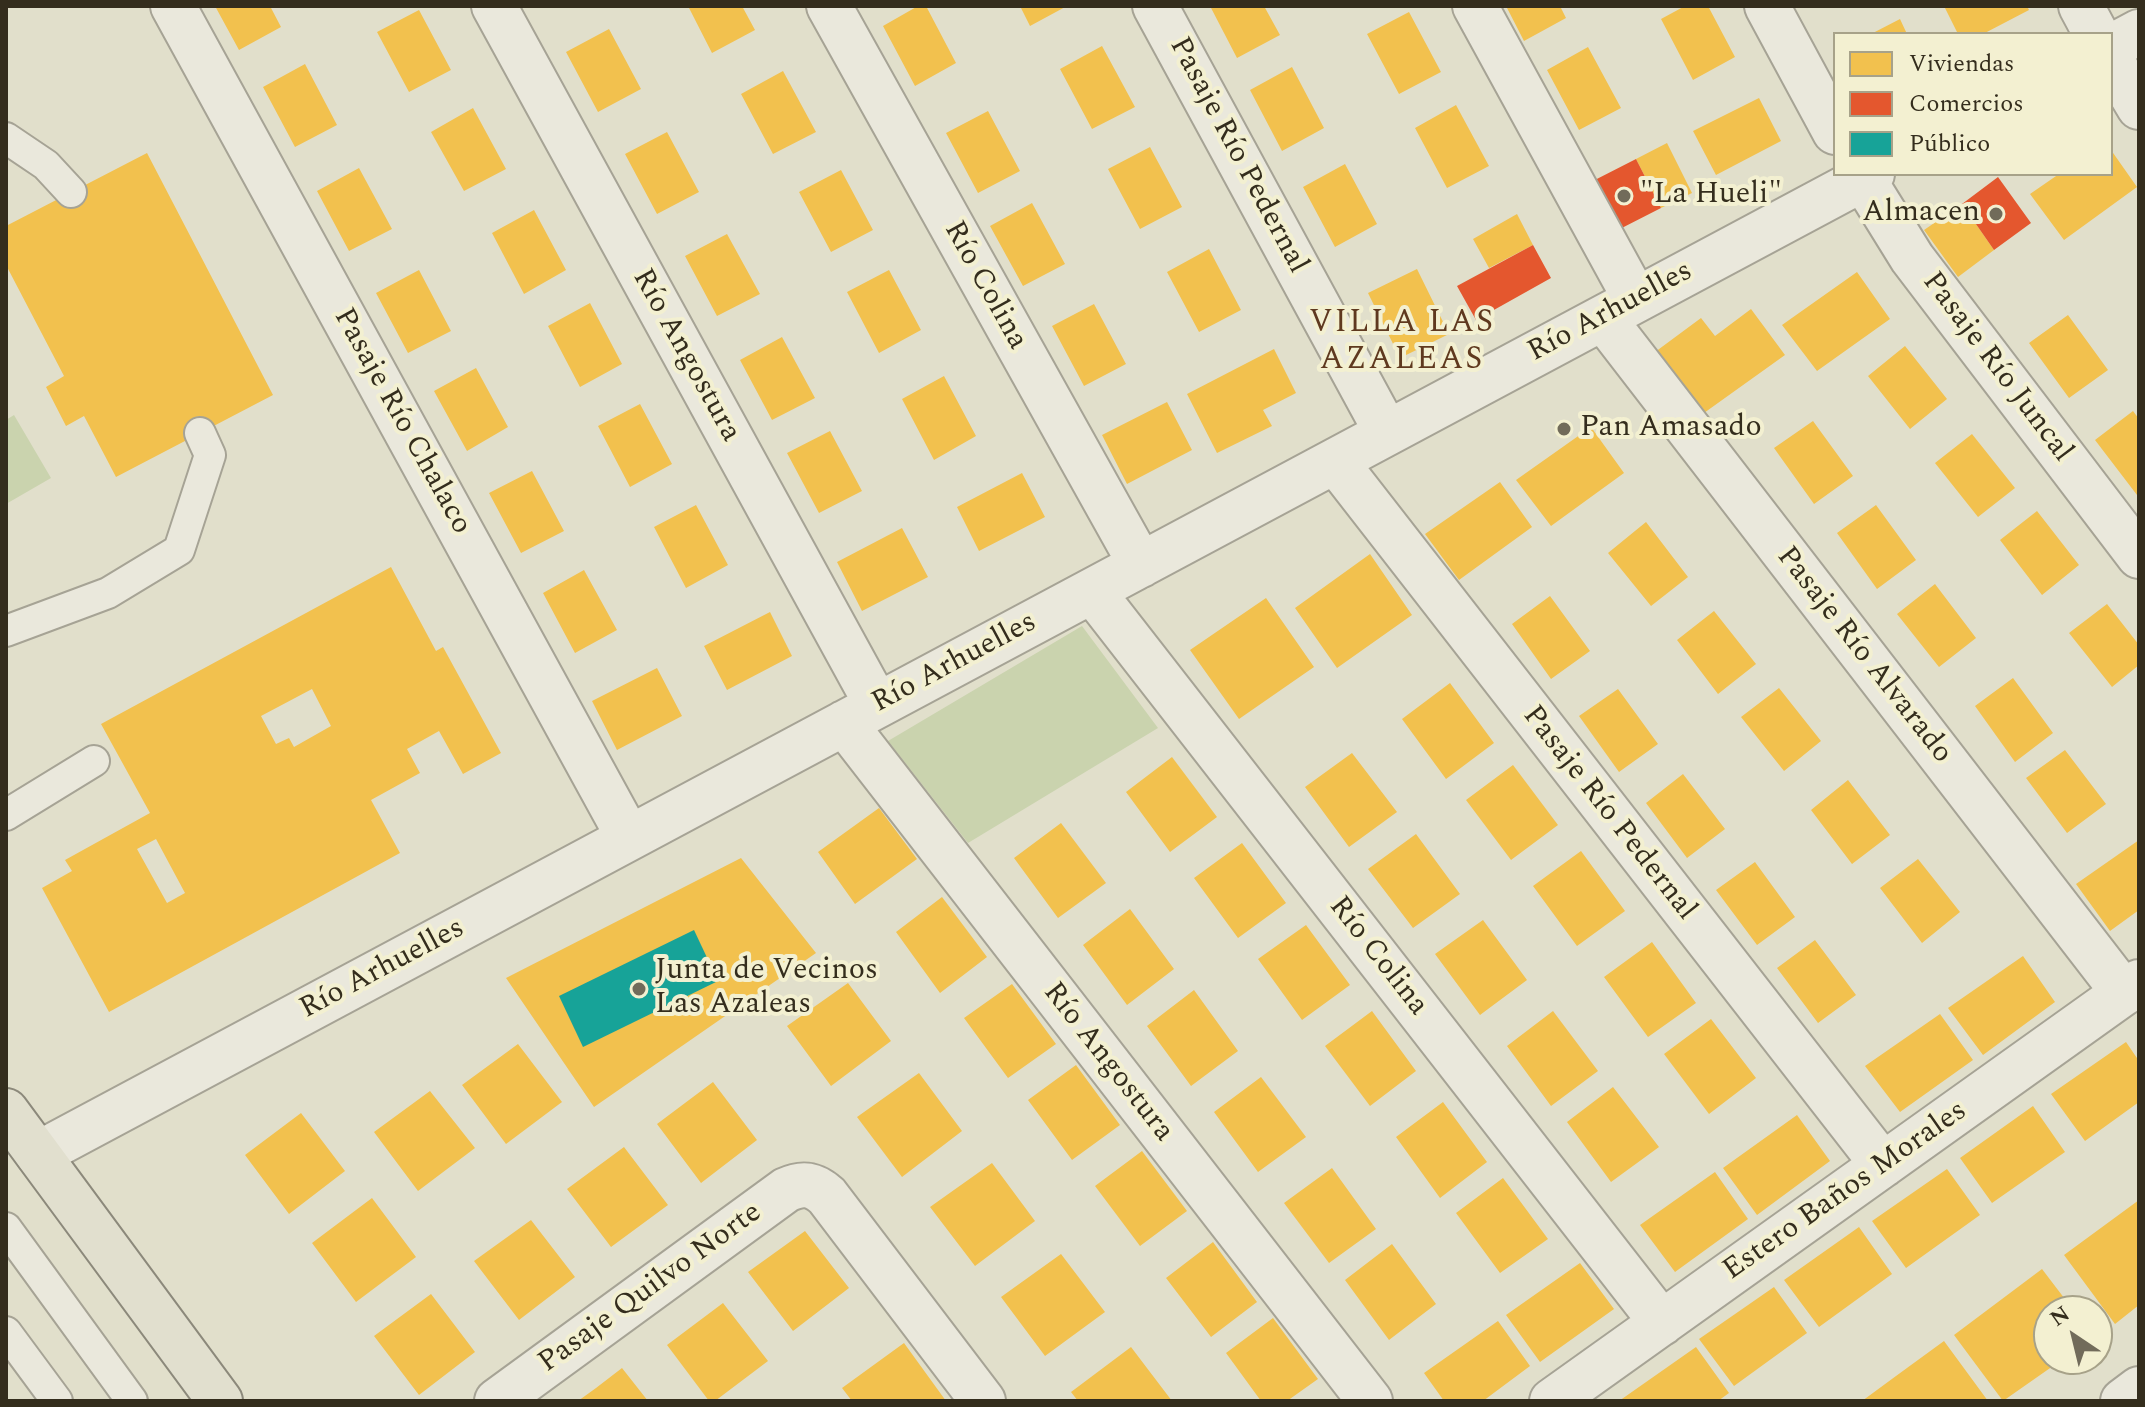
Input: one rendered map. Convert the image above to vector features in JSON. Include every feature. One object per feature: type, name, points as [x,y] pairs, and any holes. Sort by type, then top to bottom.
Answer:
[{"type":"main road","points":[[6,1111],[220,1401]]},
{"type":"street","name":"Pasaje Río Chalaco","points":[[173,6],[629,838]]},
{"type":"street","name":"Río Angostura","points":[[494,6],[860,714],[1370,1401]]},
{"type":"street","name":"Río Colina","points":[[829,6],[1141,565]]},
{"type":"street","name":"Pasaje Río Pedernal","points":[[1155,6],[1387,433]]},
{"type":"street","name":"Pasaje Río Alvarado","points":[[1475,6],[1620,309],[2132,988]]},
{"type":"street","points":[[1767,6],[1833,128]]},
{"type":"street","points":[[2081,6],[2095,32]]},
{"type":"street","points":[[2113,46],[2139,32]]},
{"type":"street","points":[[2113,63],[2139,107]]},
{"type":"street","name":"Río Arhuelles","points":[[38,1154],[1865,176]]},
{"type":"street","name":"Pasaje Río Juncal","points":[[1865,176],[1912,258],[2139,556]]},
{"type":"street","name":"Pasaje Río Pedernal","points":[[1335,461],[1883,1165]]},
{"type":"street","name":"Río Colina","points":[[1092,591],[1662,1323]]},
{"type":"street","name":"Estero Baños Morales","points":[[1552,1401],[2132,988]]},
{"type":"street","name":"Pasaje Quilvo Norte","points":[[497,1401],[796,1185],[808,1185],[827,1196],[983,1401]]},
{"type":"lane","points":[[6,138],[46,165],[71,192]]},
{"type":"lane","points":[[6,631],[108,593],[179,550],[210,455],[200,433]]},
{"type":"lane","points":[[6,815],[94,761]]},
{"type":"lane","points":[[6,1228],[132,1401]]},
{"type":"lane","points":[[6,1332],[57,1401]]},
{"type":"green space","points":[[14,415],[51,478],[6,504],[6,420]]},
{"type":"green space","points":[[1082,626],[1158,728],[968,843],[888,741]]},
{"type":"building: Viviendas","points":[[215,6],[270,6],[281,27],[239,50]]},
{"type":"building: Viviendas","points":[[688,6],[742,6],[755,30],[712,53]]},
{"type":"building: Viviendas","points":[[918,6],[926,6],[956,63],[915,86],[883,26]]},
{"type":"building: Viviendas","points":[[1020,6],[1067,6],[1030,26]]},
{"type":"building: Viviendas","points":[[1210,6],[1264,6],[1280,35],[1237,58]]},
{"type":"building: Viviendas","points":[[1506,6],[1560,6],[1566,18],[1524,41]]},
{"type":"building: Viviendas","points":[[1685,6],[1708,6],[1735,57],[1693,80],[1661,19]]},
{"type":"building: Viviendas","points":[[1944,6],[2027,6],[2029,10],[1987,32],[1957,32]]},
{"type":"building: Viviendas","points":[[419,10],[451,70],[409,92],[377,32]]},
{"type":"building: Viviendas","points":[[1409,12],[1441,72],[1399,94],[1367,34]]},
{"type":"building: Viviendas","points":[[1900,19],[1906,32],[1875,32]]},
{"type":"building: Viviendas","points":[[609,29],[641,89],[598,112],[566,52]]},
{"type":"building: Viviendas","points":[[1102,46],[1135,107],[1092,129],[1060,69]]},
{"type":"building: Viviendas","points":[[1588,47],[1621,108],[1579,130],[1547,70]]},
{"type":"building: Viviendas","points":[[305,64],[337,125],[295,147],[263,87]]},
{"type":"building: Viviendas","points":[[1292,67],[1324,128],[1282,151],[1250,90]]},
{"type":"building: Viviendas","points":[[783,71],[816,132],[773,154],[741,94]]},
{"type":"building: Viviendas","points":[[1759,98],[1781,141],[1716,175],[1693,131]]},
{"type":"building: Viviendas","points":[[1456,105],[1489,166],[1447,188],[1415,128]]},
{"type":"building: Viviendas","points":[[473,108],[506,169],[464,191],[431,132]]},
{"type":"building: Viviendas","points":[[988,111],[1020,171],[978,193],[946,133]]},
{"type":"building: Viviendas","points":[[667,132],[699,192],[657,214],[625,154]]},
{"type":"building: Viviendas","points":[[1667,143],[1692,193],[1661,208],[1636,159]]},
{"type":"building: Viviendas","points":[[1150,147],[1182,207],[1140,229],[1108,169]]},
{"type":"building: Viviendas","points":[[147,153],[273,395],[116,477],[84,416],[66,426],[46,387],[64,376],[6,265],[6,226]]},
{"type":"building: Viviendas","points":[[2113,153],[2137,187],[2064,240],[2030,194],[2056,176],[2113,176]]},
{"type":"building: Viviendas","points":[[1345,164],[1377,224],[1335,247],[1303,187]]},
{"type":"building: Viviendas","points":[[359,168],[392,229],[349,251],[317,191]]},
{"type":"building: Viviendas","points":[[841,170],[873,230],[831,252],[799,192]]},
{"type":"building: Viviendas","points":[[1032,203],[1065,264],[1023,286],[990,226]]},
{"type":"building: Viviendas","points":[[1962,204],[1994,250],[1958,277],[1924,230]]},
{"type":"building: Viviendas","points":[[534,210],[566,270],[524,294],[492,233]]},
{"type":"building: Viviendas","points":[[1517,214],[1533,245],[1489,268],[1473,239]]},
{"type":"building: Viviendas","points":[[727,234],[760,294],[717,316],[685,256]]},
{"type":"building: Viviendas","points":[[1209,249],[1241,310],[1199,332],[1167,272]]},
{"type":"building: Viviendas","points":[[1417,269],[1449,334],[1400,358],[1368,293]]},
{"type":"building: Viviendas","points":[[419,270],[451,331],[408,353],[376,293]]},
{"type":"building: Viviendas","points":[[889,270],[921,330],[879,353],[847,292]]},
{"type":"building: Viviendas","points":[[1857,272],[1890,319],[1817,371],[1782,325]]},
{"type":"building: Viviendas","points":[[590,303],[622,364],[580,387],[548,326]]},
{"type":"building: Viviendas","points":[[1094,304],[1126,364],[1084,386],[1052,326]]},
{"type":"building: Viviendas","points":[[1751,309],[1785,355],[1697,418],[1651,355],[1701,318],[1715,336]]},
{"type":"building: Viviendas","points":[[2068,315],[2108,370],[2069,398],[2029,343]]},
{"type":"building: Viviendas","points":[[782,337],[815,398],[772,420],[740,360]]},
{"type":"building: Viviendas","points":[[1905,346],[1947,399],[1910,429],[1868,376]]},
{"type":"building: Viviendas","points":[[1274,349],[1296,393],[1263,410],[1272,426],[1217,453],[1187,394]]},
{"type":"building: Viviendas","points":[[476,368],[508,427],[467,451],[434,391]]},
{"type":"building: Viviendas","points":[[944,376],[976,436],[934,460],[902,399]]},
{"type":"building: Viviendas","points":[[1167,402],[1192,450],[1127,484],[1102,435]]},
{"type":"building: Viviendas","points":[[640,404],[672,464],[630,487],[598,426]]},
{"type":"building: Viviendas","points":[[2133,411],[2139,419],[2137,495],[2095,440]]},
{"type":"building: Viviendas","points":[[1813,421],[1853,476],[1814,504],[1774,448]]},
{"type":"building: Viviendas","points":[[1591,427],[1624,473],[1551,526],[1516,480]]},
{"type":"building: Viviendas","points":[[830,431],[862,491],[819,513],[787,453]]},
{"type":"building: Viviendas","points":[[1972,434],[2015,488],[1978,517],[1935,463]]},
{"type":"building: Viviendas","points":[[532,471],[564,531],[521,553],[489,493]]},
{"type":"building: Viviendas","points":[[1022,473],[1045,517],[979,551],[957,507]]},
{"type":"building: Viviendas","points":[[1500,482],[1532,527],[1459,580],[1425,534]]},
{"type":"building: Viviendas","points":[[696,505],[728,565],[686,588],[654,527]]},
{"type":"building: Viviendas","points":[[1876,505],[1916,560],[1877,589],[1837,533]]},
{"type":"building: Viviendas","points":[[2037,511],[2079,565],[2042,595],[2000,540]]},
{"type":"building: Viviendas","points":[[1646,522],[1688,577],[1651,606],[1608,553]]},
{"type":"building: Viviendas","points":[[902,528],[928,577],[862,611],[837,562]]},
{"type":"building: Viviendas","points":[[1370,554],[1412,615],[1337,668],[1295,608]]},
{"type":"building: Viviendas","points":[[391,567],[436,651],[443,647],[501,753],[463,774],[439,731],[407,749],[420,773],[371,800],[400,853],[109,1012],[42,888],[72,871],[65,860],[150,813],[101,724]],"holes":[[[312,689],[331,726],[294,747],[289,738],[276,744],[261,716]],[[156,839],[185,893],[167,903],[137,849]]]},
{"type":"building: Viviendas","points":[[584,570],[617,630],[575,653],[543,593]]},
{"type":"building: Viviendas","points":[[1935,584],[1976,638],[1939,667],[1897,614]]},
{"type":"building: Viviendas","points":[[1550,596],[1590,651],[1551,679],[1512,624]]},
{"type":"building: Viviendas","points":[[1266,598],[1314,667],[1239,719],[1190,650]]},
{"type":"building: Viviendas","points":[[2107,604],[2139,645],[2139,665],[2112,687],[2069,633]]},
{"type":"building: Viviendas","points":[[1714,611],[1756,664],[1718,694],[1677,640]]},
{"type":"building: Viviendas","points":[[770,612],[792,656],[727,690],[704,646]]},
{"type":"building: Viviendas","points":[[657,668],[682,716],[617,750],[592,701]]},
{"type":"building: Viviendas","points":[[2013,678],[2053,733],[2015,762],[1975,706]]},
{"type":"building: Viviendas","points":[[1450,683],[1494,743],[1446,779],[1402,719]]},
{"type":"building: Viviendas","points":[[1779,688],[1821,741],[1784,771],[1741,717]]},
{"type":"building: Viviendas","points":[[1618,689],[1658,744],[1619,772],[1579,716]]},
{"type":"building: Viviendas","points":[[2065,750],[2106,804],[2067,833],[2026,778]]},
{"type":"building: Viviendas","points":[[1352,753],[1397,812],[1349,847],[1305,787]]},
{"type":"building: Viviendas","points":[[1172,757],[1217,817],[1170,852],[1126,792]]},
{"type":"building: Viviendas","points":[[1513,765],[1558,825],[1511,860],[1466,800]]},
{"type":"building: Viviendas","points":[[1683,774],[1725,829],[1687,858],[1646,803]]},
{"type":"building: Viviendas","points":[[1848,780],[1890,835],[1852,864],[1811,810]]},
{"type":"building: Viviendas","points":[[879,808],[917,859],[855,904],[818,852]]},
{"type":"building: Viviendas","points":[[1061,823],[1106,883],[1058,918],[1014,858]]},
{"type":"building: Viviendas","points":[[1416,834],[1460,894],[1413,928],[1368,869]]},
{"type":"building: Viviendas","points":[[2139,840],[2139,910],[2110,931],[2076,884]]},
{"type":"building: Viviendas","points":[[1242,843],[1286,903],[1238,938],[1194,878]]},
{"type":"building: Viviendas","points":[[1581,851],[1625,911],[1577,946],[1533,886]]},
{"type":"building: Viviendas","points":[[741,858],[816,953],[594,1107],[506,978]]},
{"type":"building: Viviendas","points":[[1918,859],[1960,912],[1922,943],[1880,888]]},
{"type":"building: Viviendas","points":[[1755,862],[1795,917],[1757,945],[1716,890]]},
{"type":"building: Viviendas","points":[[942,897],[987,957],[940,993],[896,932]]},
{"type":"building: Viviendas","points":[[1130,909],[1174,969],[1127,1005],[1083,945]]},
{"type":"building: Viviendas","points":[[1483,920],[1527,980],[1480,1015],[1435,954]]},
{"type":"building: Viviendas","points":[[1306,925],[1350,985],[1302,1020],[1258,959]]},
{"type":"building: Viviendas","points":[[1815,940],[1856,995],[1818,1023],[1777,968]]},
{"type":"building: Viviendas","points":[[1652,942],[1696,1003],[1648,1037],[1604,977]]},
{"type":"building: Viviendas","points":[[2023,956],[2055,1002],[1983,1055],[1948,1008]]},
{"type":"building: Viviendas","points":[[848,983],[891,1041],[831,1086],[787,1026]]},
{"type":"building: Viviendas","points":[[1012,984],[1056,1044],[1008,1078],[964,1018]]},
{"type":"building: Viviendas","points":[[1194,990],[1238,1051],[1191,1086],[1147,1026]]},
{"type":"building: Viviendas","points":[[1372,1011],[1416,1071],[1370,1106],[1325,1046]]},
{"type":"building: Viviendas","points":[[1553,1011],[1598,1071],[1551,1106],[1507,1046]]},
{"type":"building: Viviendas","points":[[1940,1014],[1973,1060],[1900,1112],[1865,1066]]},
{"type":"building: Viviendas","points":[[1711,1019],[1756,1078],[1709,1114],[1664,1054]]},
{"type":"building: Viviendas","points":[[2126,1042],[2139,1061],[2139,1102],[2085,1141],[2051,1094]]},
{"type":"building: Viviendas","points":[[518,1044],[562,1102],[506,1144],[462,1085]]},
{"type":"building: Viviendas","points":[[1076,1065],[1120,1125],[1072,1160],[1028,1100]]},
{"type":"building: Viviendas","points":[[919,1073],[962,1131],[902,1177],[857,1117]]},
{"type":"building: Viviendas","points":[[1261,1077],[1306,1137],[1258,1172],[1214,1112]]},
{"type":"building: Viviendas","points":[[713,1082],[757,1140],[701,1183],[657,1124]]},
{"type":"building: Viviendas","points":[[1613,1087],[1659,1147],[1611,1182],[1567,1122]]},
{"type":"building: Viviendas","points":[[430,1091],[475,1148],[418,1191],[374,1132]]},
{"type":"building: Viviendas","points":[[1443,1102],[1487,1162],[1440,1198],[1396,1137]]},
{"type":"building: Viviendas","points":[[2033,1106],[2065,1152],[1992,1203],[1960,1158]]},
{"type":"building: Viviendas","points":[[301,1113],[345,1171],[289,1214],[245,1155]]},
{"type":"building: Viviendas","points":[[1797,1115],[1830,1161],[1757,1215],[1723,1168]]},
{"type":"building: Viviendas","points":[[624,1147],[668,1205],[611,1247],[567,1189]]},
{"type":"building: Viviendas","points":[[1142,1151],[1187,1211],[1140,1246],[1095,1186]]},
{"type":"building: Viviendas","points":[[992,1163],[1035,1221],[975,1266],[930,1207]]},
{"type":"building: Viviendas","points":[[1332,1168],[1376,1229],[1329,1263],[1284,1203]]},
{"type":"building: Viviendas","points":[[1947,1169],[1980,1215],[1906,1268],[1872,1221]]},
{"type":"building: Viviendas","points":[[1715,1172],[1748,1219],[1675,1272],[1640,1225]]},
{"type":"building: Viviendas","points":[[1503,1178],[1548,1239],[1500,1273],[1456,1213]]},
{"type":"building: Viviendas","points":[[372,1198],[416,1257],[356,1302],[312,1243]]},
{"type":"building: Viviendas","points":[[2139,1200],[2139,1305],[2115,1324],[2113,1295],[2094,1295],[2064,1255]]},
{"type":"building: Viviendas","points":[[531,1220],[575,1277],[519,1320],[474,1261]]},
{"type":"building: Viviendas","points":[[1859,1227],[1892,1274],[1819,1327],[1784,1280]]},
{"type":"building: Viviendas","points":[[805,1231],[849,1288],[793,1331],[748,1272]]},
{"type":"building: Viviendas","points":[[1213,1242],[1257,1302],[1211,1337],[1166,1278]]},
{"type":"building: Viviendas","points":[[1392,1244],[1436,1304],[1389,1340],[1345,1280]]},
{"type":"building: Viviendas","points":[[1061,1254],[1105,1312],[1045,1356],[1001,1297]]},
{"type":"building: Viviendas","points":[[1580,1263],[1614,1309],[1540,1362],[1506,1315]]},
{"type":"building: Viviendas","points":[[2042,1269],[2062,1295],[2033,1295],[2033,1375],[2040,1375],[2003,1401],[1954,1335]]},
{"type":"building: Viviendas","points":[[1774,1287],[1807,1333],[1734,1386],[1699,1339]]},
{"type":"building: Viviendas","points":[[431,1294],[475,1352],[419,1395],[374,1336]]},
{"type":"building: Viviendas","points":[[723,1303],[768,1361],[715,1401],[709,1401],[667,1345]]},
{"type":"building: Viviendas","points":[[1273,1318],[1318,1379],[1287,1401],[1261,1401],[1226,1353]]},
{"type":"building: Viviendas","points":[[1498,1321],[1530,1366],[1483,1401],[1444,1401],[1424,1373]]},
{"type":"building: Viviendas","points":[[1944,1341],[1988,1401],[1862,1401],[1896,1376]]},
{"type":"building: Viviendas","points":[[904,1343],[946,1401],[852,1401],[842,1388]]},
{"type":"building: Viviendas","points":[[1131,1347],[1172,1401],[1078,1401],[1071,1392]]},
{"type":"building: Viviendas","points":[[1696,1347],[1729,1393],[1718,1401],[1619,1401]]},
{"type":"building: Viviendas","points":[[622,1368],[648,1401],[578,1401],[596,1388]]},
{"type":"building: Comercios","name":"\"La Hueli\"","points":[[1636,159],[1661,208],[1612,233],[1587,184]]},
{"type":"building: Comercios","name":"Almacen","points":[[1998,177],[2031,223],[1994,250],[1962,204]]},
{"type":"building: Comercios","points":[[1533,245],[1551,278],[1476,320],[1457,286]]},
{"type":"building: Público","name":"Junta de Vecinos Las Azaleas","points":[[694,930],[718,981],[583,1047],[559,996]]},
{"type":"place","name":"\"La Hueli\"","points":[[1624,196]]},
{"type":"place","name":"Almacen","points":[[1996,214]]},
{"type":"place","name":"Pan Amasado","points":[[1564,429]]},
{"type":"place","name":"Junta de Vecinos Las Azaleas","points":[[639,989]]},
{"type":"district","name":"VILLA LAS AZALEAS","points":[[1402,344]]}]
